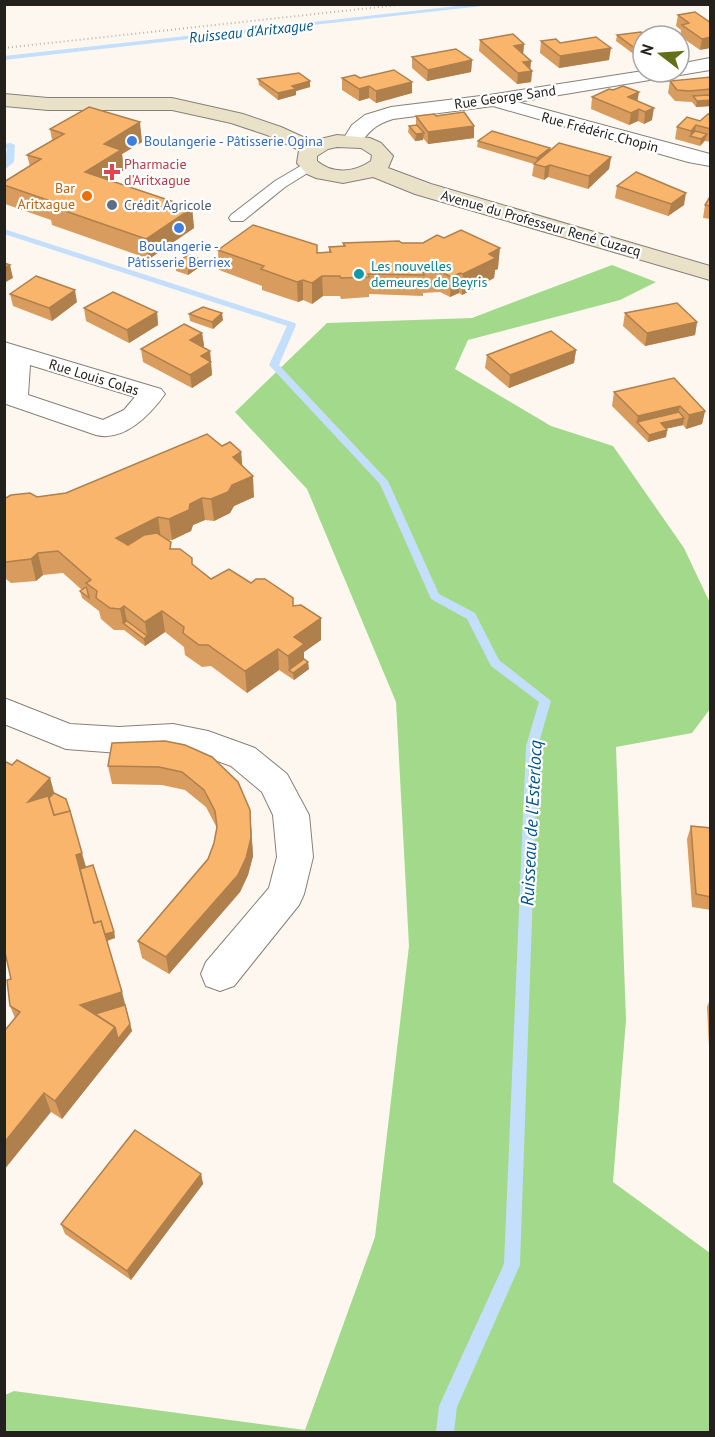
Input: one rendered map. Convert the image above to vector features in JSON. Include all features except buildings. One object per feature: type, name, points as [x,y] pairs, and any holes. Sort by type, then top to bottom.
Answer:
[{"type":"street","points":[[691,68],[711,64]]},
{"type":"street","name":"Rue George Sand","points":[[352,141],[360,129],[372,119],[391,113],[489,101],[631,78]]},
{"type":"street","points":[[4,100],[48,104],[176,104],[236,118],[273,131],[310,157],[317,171],[338,176],[363,174],[374,170],[381,164],[383,156],[372,146],[352,141],[322,144],[310,157]]},
{"type":"street","name":"Rue Frédéric Chopin","points":[[489,101],[695,158],[711,160]]},
{"type":"street","name":"Avenue du Professeur René Cuzacq","points":[[374,170],[423,189],[711,273]]},
{"type":"street","name":"Rue Louis Colas","points":[[11,351],[40,360],[152,394],[133,416],[105,429],[15,399],[11,351]]},
{"type":"street","points":[[4,710],[66,736],[119,740],[173,737],[207,744],[243,757],[275,783],[291,815],[295,857],[286,894],[220,974]]},
{"type":"lane","points":[[237,218],[310,157]]},
{"type":"path","points":[[4,48],[407,4]]},
{"type":"green space","points":[[612,265],[656,282],[620,300],[468,340],[455,369],[551,426],[613,446],[684,548],[710,603],[710,709],[692,733],[616,747],[626,1020],[613,1182],[710,1253],[710,1432],[5,1432],[5,1395],[14,1391],[305,1430],[375,1237],[409,946],[396,702],[307,489],[235,412],[327,323],[472,318]]},
{"type":"waterway","name":"Ruisseau d'Aritxague","points":[[4,58],[497,4]]},
{"type":"waterway","name":"Ruisseau de l'Esterlocq","points":[[4,146],[11,145],[10,162],[4,168]]},
{"type":"waterway","name":"Ruisseau de l'Esterlocq","points":[[4,231],[292,325],[274,365],[384,483],[435,596],[471,616],[495,663],[545,701],[532,746],[512,1265],[448,1406],[445,1432]]},
{"type":"place","name":"Boulangerie - Pâtisserie Ogina","points":[[132,141]]},
{"type":"place","name":"Pharmacie d'Aritxague","points":[[112,172]]},
{"type":"place","name":"Bar Aritxague","points":[[87,196]]},
{"type":"place","name":"Crédit Agricole","points":[[112,205]]},
{"type":"place","name":"Boulangerie - Pâtisserie Berriex","points":[[179,228]]},
{"type":"place","name":"Les nouvelles demeures de Beyris","points":[[359,274]]}]
